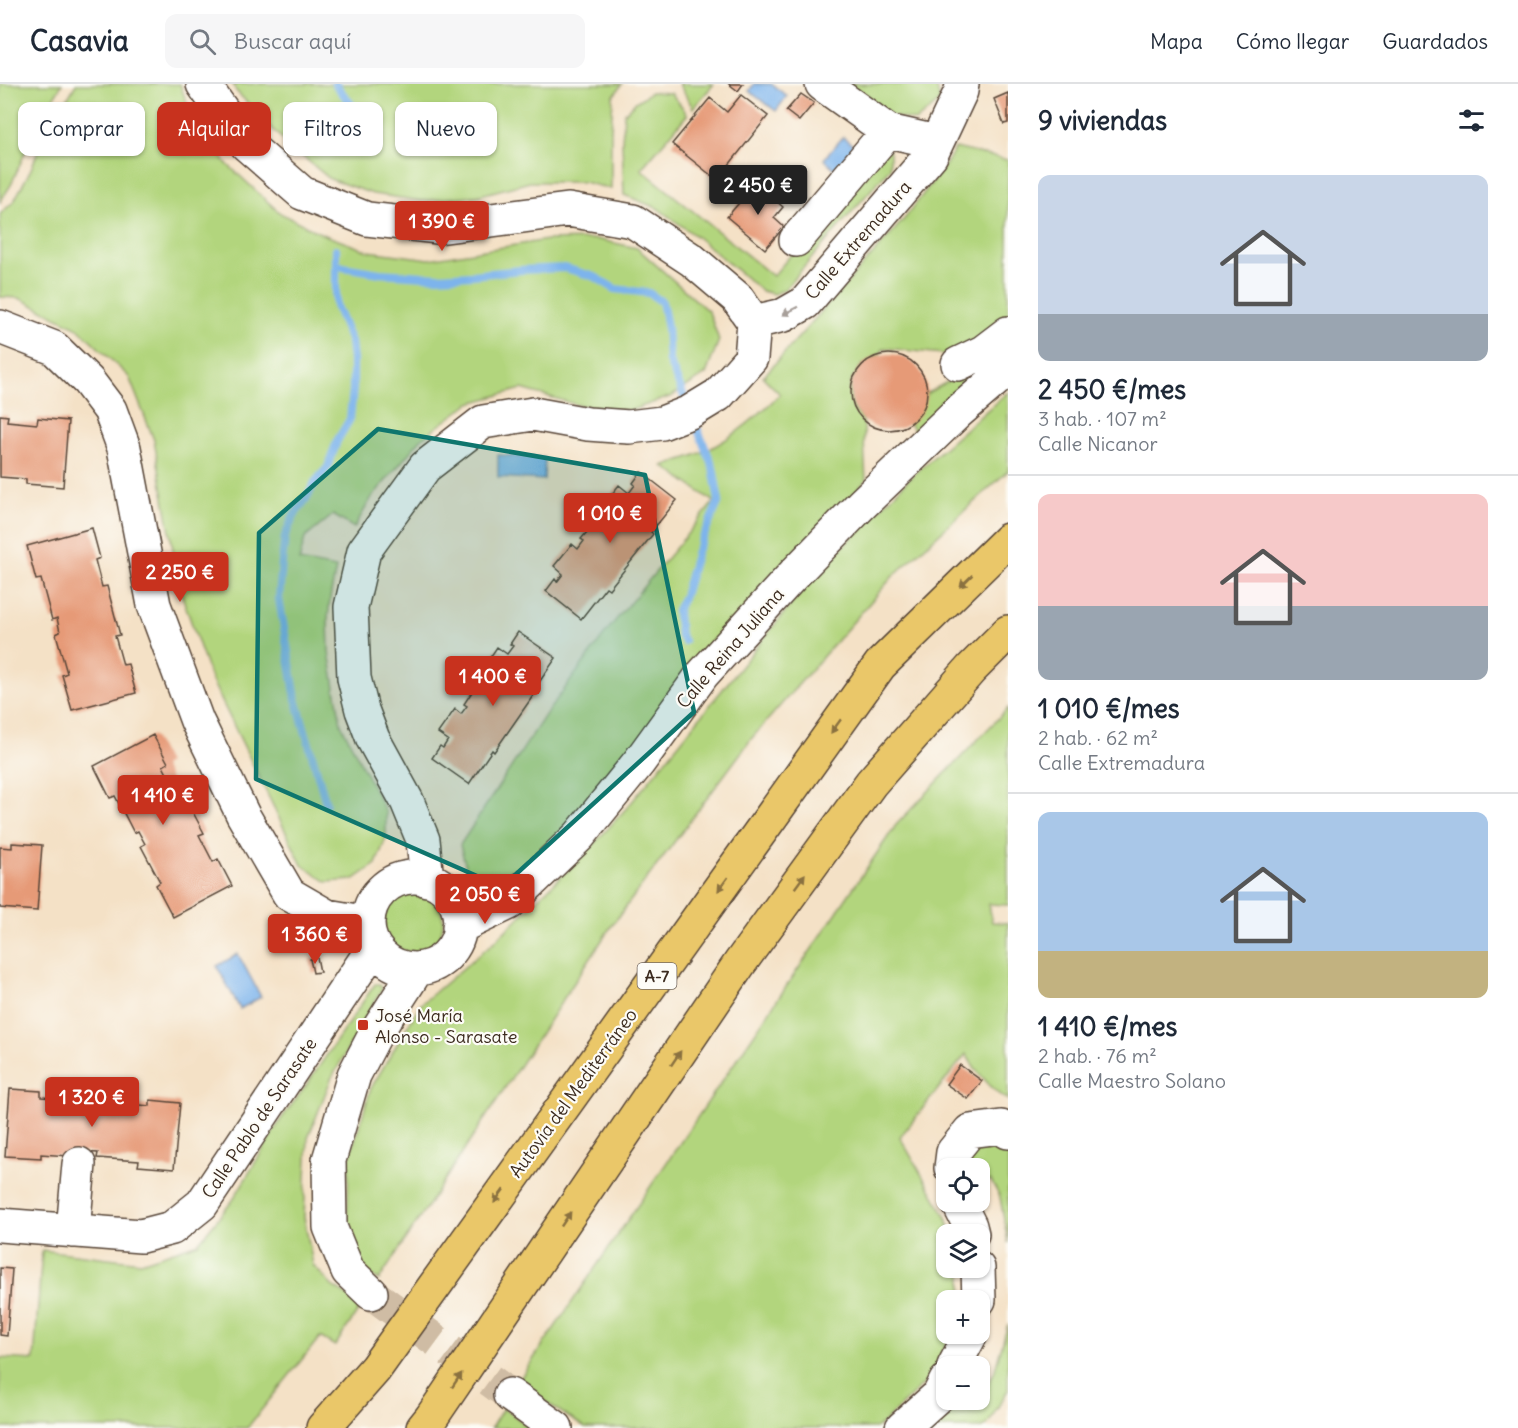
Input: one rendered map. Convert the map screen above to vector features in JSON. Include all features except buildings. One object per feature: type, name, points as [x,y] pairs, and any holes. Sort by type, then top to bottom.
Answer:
[{"type":"highway","name":"Autovía del Mediterráneo","points":[[323,1428],[375,1369],[880,665],[1008,540]]},
{"type":"highway","points":[[423,1428],[740,963],[871,783],[971,669],[1008,633]]},
{"type":"street","points":[[203,84],[247,146],[302,193],[367,219],[438,227],[568,210],[633,221],[701,267],[737,298],[754,322],[752,358],[718,395],[690,412],[662,423],[630,427],[588,424],[533,414],[483,422],[425,467],[364,551],[351,607],[354,678],[362,710],[373,739],[407,801],[423,840],[427,880]]},
{"type":"street","points":[[822,84],[888,131],[937,142]]},
{"type":"street","name":"Calle Extremadura","points":[[754,322],[784,315],[805,303],[931,155],[961,91],[962,84]]},
{"type":"street","points":[[796,240],[888,131]]},
{"type":"street","points":[[0,327],[54,348],[88,381],[110,410],[124,448],[154,604],[197,722],[243,815],[289,894],[327,916],[371,935]]},
{"type":"street","points":[[958,364],[983,352],[1008,333]]},
{"type":"street","name":"Calle Reina Juliana","points":[[459,927],[509,903],[579,836],[639,762],[702,675],[787,582],[861,505],[957,413],[1008,369]]},
{"type":"street","points":[[402,879],[427,880],[441,887],[452,898],[458,912],[459,927],[457,939],[451,951],[441,960],[417,969],[404,968],[382,957],[371,935],[369,911],[380,892],[390,884],[402,879]]},
{"type":"street","name":"Calle Pablo de Sarasate","points":[[0,1225],[141,1236],[172,1228],[202,1204],[371,935]]},
{"type":"street","points":[[370,1293],[348,1271],[330,1227],[329,1160],[354,1075],[376,1033],[417,969]]},
{"type":"street","points":[[952,1158],[953,1152],[970,1131],[1001,1127],[1008,1132]]},
{"type":"street","points":[[73,1231],[79,1164]]},
{"type":"street","points":[[510,1395],[556,1428]]},
{"type":"street","points":[[902,1428],[936,1398]]},
{"type":"highlighted area","points":[[378,429],[645,475],[694,712],[502,887],[256,779],[259,533]]},
{"type":"green space","points":[[0,84],[62,84],[51,102],[18,102],[18,156],[24,156],[11,185],[0,202]]},
{"type":"green space","points":[[76,84],[180,84],[187,102],[157,102],[157,156],[221,156],[280,213],[322,234],[368,251],[429,259],[547,240],[596,239],[637,248],[709,312],[719,340],[706,374],[672,396],[629,411],[578,405],[522,389],[470,403],[422,438],[372,497],[354,528],[333,515],[305,538],[299,561],[336,568],[328,618],[329,652],[341,724],[386,813],[386,838],[376,864],[353,880],[327,882],[302,865],[211,679],[180,590],[154,440],[129,377],[78,328],[19,298],[0,297],[0,214],[14,201],[36,156],[145,156],[145,102],[66,102]]},
{"type":"green space","points":[[233,84],[622,84],[613,97],[611,189],[584,182],[530,182],[477,196],[422,201],[373,194],[330,179],[302,156],[383,156],[383,102],[283,102],[283,140],[271,127],[271,102],[247,102],[236,91]]},
{"type":"green space","points":[[679,84],[714,84],[693,108]]},
{"type":"green space","points":[[838,84],[936,84],[940,101],[916,121],[887,115]]},
{"type":"green space","points":[[651,92],[671,93],[687,115],[641,169],[773,276],[885,144],[890,153],[890,168],[784,290],[774,294],[762,291],[697,237],[657,208],[624,195],[622,142],[624,114],[634,103]]},
{"type":"green space","points":[[955,148],[1008,160],[1008,324],[953,355],[884,348],[880,354],[858,369],[851,384],[850,393],[855,411],[864,424],[866,480],[590,807],[497,893],[490,888],[482,891],[472,886],[460,845],[546,714],[610,627],[714,502],[663,466],[694,456],[721,443],[752,420],[780,394],[763,377],[905,218],[946,164]]},
{"type":"green space","points":[[1008,352],[915,431],[909,424],[921,410],[927,393]]},
{"type":"green space","points":[[1008,392],[1008,471],[894,575],[752,738],[610,928],[379,1280],[362,1269],[347,1226],[349,1159],[371,1088],[420,1005],[495,941],[591,847],[631,803],[814,576],[912,476]]},
{"type":"green space","points":[[1008,708],[1008,905],[989,904],[992,922],[1008,923],[1008,1100],[994,1090],[975,1069],[966,1054],[900,1137],[936,1200],[936,1212],[943,1212],[948,1224],[936,1224],[936,1278],[962,1278],[962,1290],[936,1290],[936,1344],[947,1344],[941,1356],[936,1356],[936,1365],[929,1379],[881,1425],[875,1428],[585,1428],[517,1383],[896,825]]},
{"type":"green space","points":[[407,892],[419,892],[430,897],[438,905],[443,922],[441,934],[430,947],[419,952],[407,952],[396,947],[388,939],[383,928],[383,916],[388,905],[396,897]]},
{"type":"green space","points":[[375,984],[380,984],[382,989],[331,1079],[308,1138],[304,1217],[313,1265],[332,1286],[362,1305],[335,1346],[320,1337],[247,1428],[0,1428],[0,1358],[34,1360],[42,1250],[141,1262],[198,1243],[233,1200],[281,1119]]},
{"type":"green space","points":[[993,1143],[1008,1149],[1008,1243],[1000,1197],[990,1181],[990,1158],[971,1158],[977,1148]]},
{"type":"green space","points":[[1008,1324],[1008,1390],[988,1424],[983,1428],[927,1428],[943,1410],[990,1410],[990,1380]]},
{"type":"green space","points":[[503,1408],[531,1428],[491,1428]]},
{"type":"water","points":[[754,84],[771,84],[787,96],[776,111],[749,91]]},
{"type":"water","points":[[843,137],[858,149],[838,172],[824,159]]},
{"type":"water","points":[[498,455],[545,458],[544,480],[498,477]]},
{"type":"water","points":[[238,954],[261,997],[240,1009],[217,966]]},
{"type":"waterway","points":[[335,84],[350,102]]},
{"type":"waterway","points":[[326,803],[296,699],[279,599],[285,536],[293,517],[315,482],[328,467],[337,441],[350,419],[353,360],[351,342],[336,306],[336,249]]},
{"type":"waterway","points":[[336,264],[380,273],[438,277],[565,268],[595,277],[615,289],[649,293],[662,302],[667,326],[669,361],[688,406]]},
{"type":"waterway","points":[[684,641],[680,635],[677,610],[684,596],[697,551],[719,501],[713,467],[693,418]]},
{"type":"tunnel","points":[[371,1293],[510,1395]]},
{"type":"place","name":"José María Alonso - Sarasate","points":[[363,1025]]}]
